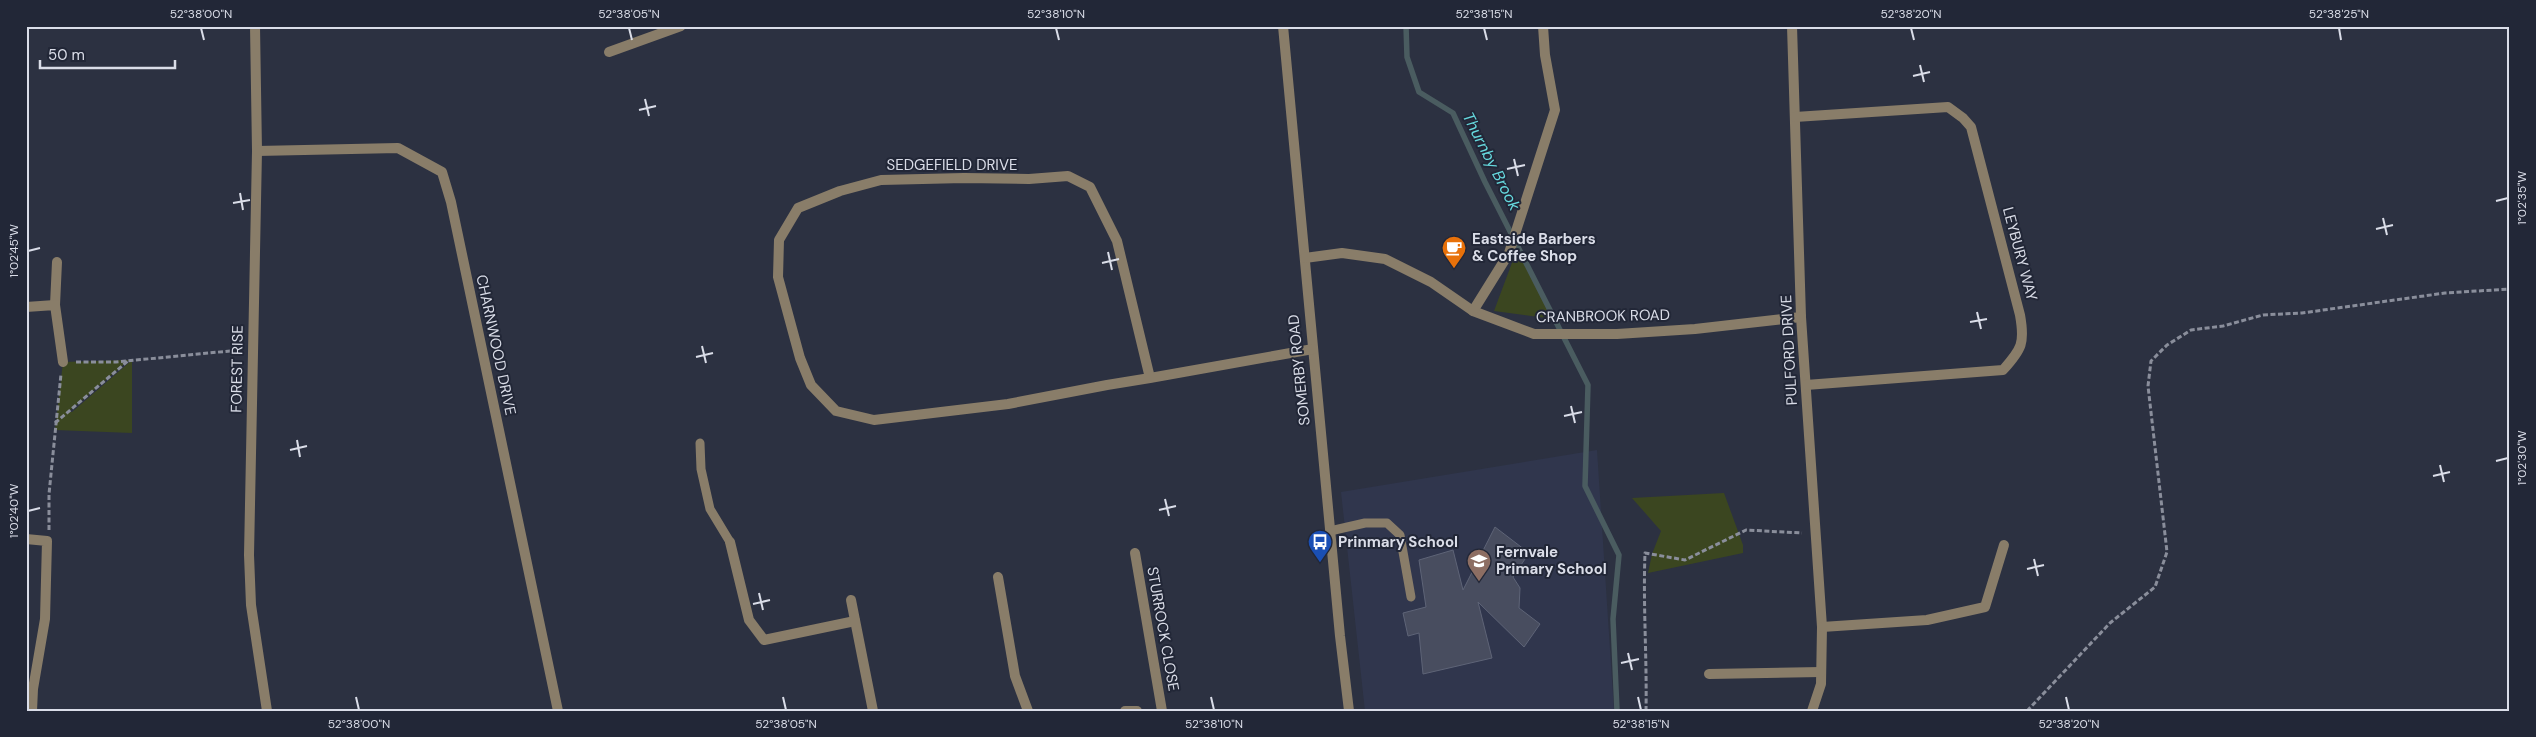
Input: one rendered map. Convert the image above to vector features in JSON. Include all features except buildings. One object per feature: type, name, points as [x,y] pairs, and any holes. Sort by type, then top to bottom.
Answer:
[{"type":"street","name":"FOREST RISE","points":[[255,26],[257,151],[249,555],[252,605],[267,711]]},
{"type":"street","points":[[609,52],[681,26]]},
{"type":"street","name":"SOMERBY ROAD","points":[[1283,26],[1330,531],[1349,711]]},
{"type":"street","points":[[1472,311],[1509,253],[1555,110],[1545,55],[1543,26]]},
{"type":"street","name":"PULFORD DRIVE","points":[[1792,26],[1801,316],[1822,627],[1821,684],[1812,711]]},
{"type":"street","name":"LEYBURY WAY","points":[[1795,117],[1948,107],[1963,118],[1971,127],[2024,337],[2019,352],[2003,370],[1806,385]]},
{"type":"street","name":"CHARNWOOD DRIVE","points":[[257,151],[398,148],[442,172],[451,202],[558,711]]},
{"type":"street","name":"SEDGEFIELD DRIVE","points":[[1150,378],[1117,241],[1090,187],[1068,176],[1029,180],[964,178],[881,180],[840,191],[798,208],[779,240],[778,277],[800,358],[811,385],[836,412],[874,420],[1008,404],[1313,350]]},
{"type":"street","name":"CRANBROOK ROAD","points":[[1305,258],[1342,253],[1385,259],[1431,282],[1472,311],[1534,334],[1617,334],[1695,329],[1801,316]]},
{"type":"street","points":[[57,262],[55,305],[63,362]]},
{"type":"street","points":[[26,307],[55,305]]},
{"type":"street","points":[[26,539],[48,541],[45,619],[33,689],[32,711]]},
{"type":"street","points":[[730,542],[749,620],[764,640],[855,621]]},
{"type":"street","points":[[1822,627],[1927,620],[1985,607],[2004,545]]},
{"type":"street","name":"STURROCK CLOSE","points":[[1135,553],[1162,711]]},
{"type":"street","points":[[998,577],[1015,676],[1028,711]]},
{"type":"street","points":[[851,600],[873,711]]},
{"type":"street","points":[[1709,674],[1821,672]]},
{"type":"street","points":[[1125,711],[1137,711]]},
{"type":"lane","points":[[700,443],[701,469],[710,509],[730,542]]},
{"type":"lane","points":[[1330,531],[1365,523],[1387,522],[1400,535],[1411,597]]},
{"type":"path","points":[[2027,711],[2110,624],[2155,587],[2167,552],[2148,386],[2151,361],[2167,345],[2191,330],[2223,326],[2263,314],[2302,312],[2445,293],[2510,290]]},
{"type":"path","points":[[48,541],[51,521],[49,494],[55,423],[63,362],[129,360],[253,349]]},
{"type":"path","points":[[55,423],[129,360]]},
{"type":"path","points":[[1646,711],[1645,554],[1686,560],[1746,530],[1792,531],[1815,534]]},
{"type":"shaded area","name":"Fernvale Primary School","points":[[1597,450],[1614,711],[1365,711],[1341,492]]},
{"type":"green space","points":[[1516,252],[1522,255],[1554,319],[1494,311]]},
{"type":"green space","points":[[129,360],[68,412],[72,412],[132,360],[132,433],[55,430],[63,362]]},
{"type":"green space","points":[[1724,493],[1743,545],[1743,553],[1648,573],[1652,554],[1661,531],[1632,498]]},
{"type":"waterway","name":"Thurnby Brook","points":[[1406,26],[1407,57],[1419,92],[1453,113],[1485,182],[1588,385],[1585,486],[1619,555],[1613,619],[1617,711]]},
{"type":"place","name":"Eastside Barbers & Coffee Shop","points":[[1454,269]]},
{"type":"place","name":"Prinmary School","points":[[1320,563]]},
{"type":"place","name":"Fernvale Primary School","points":[[1479,582]]}]
